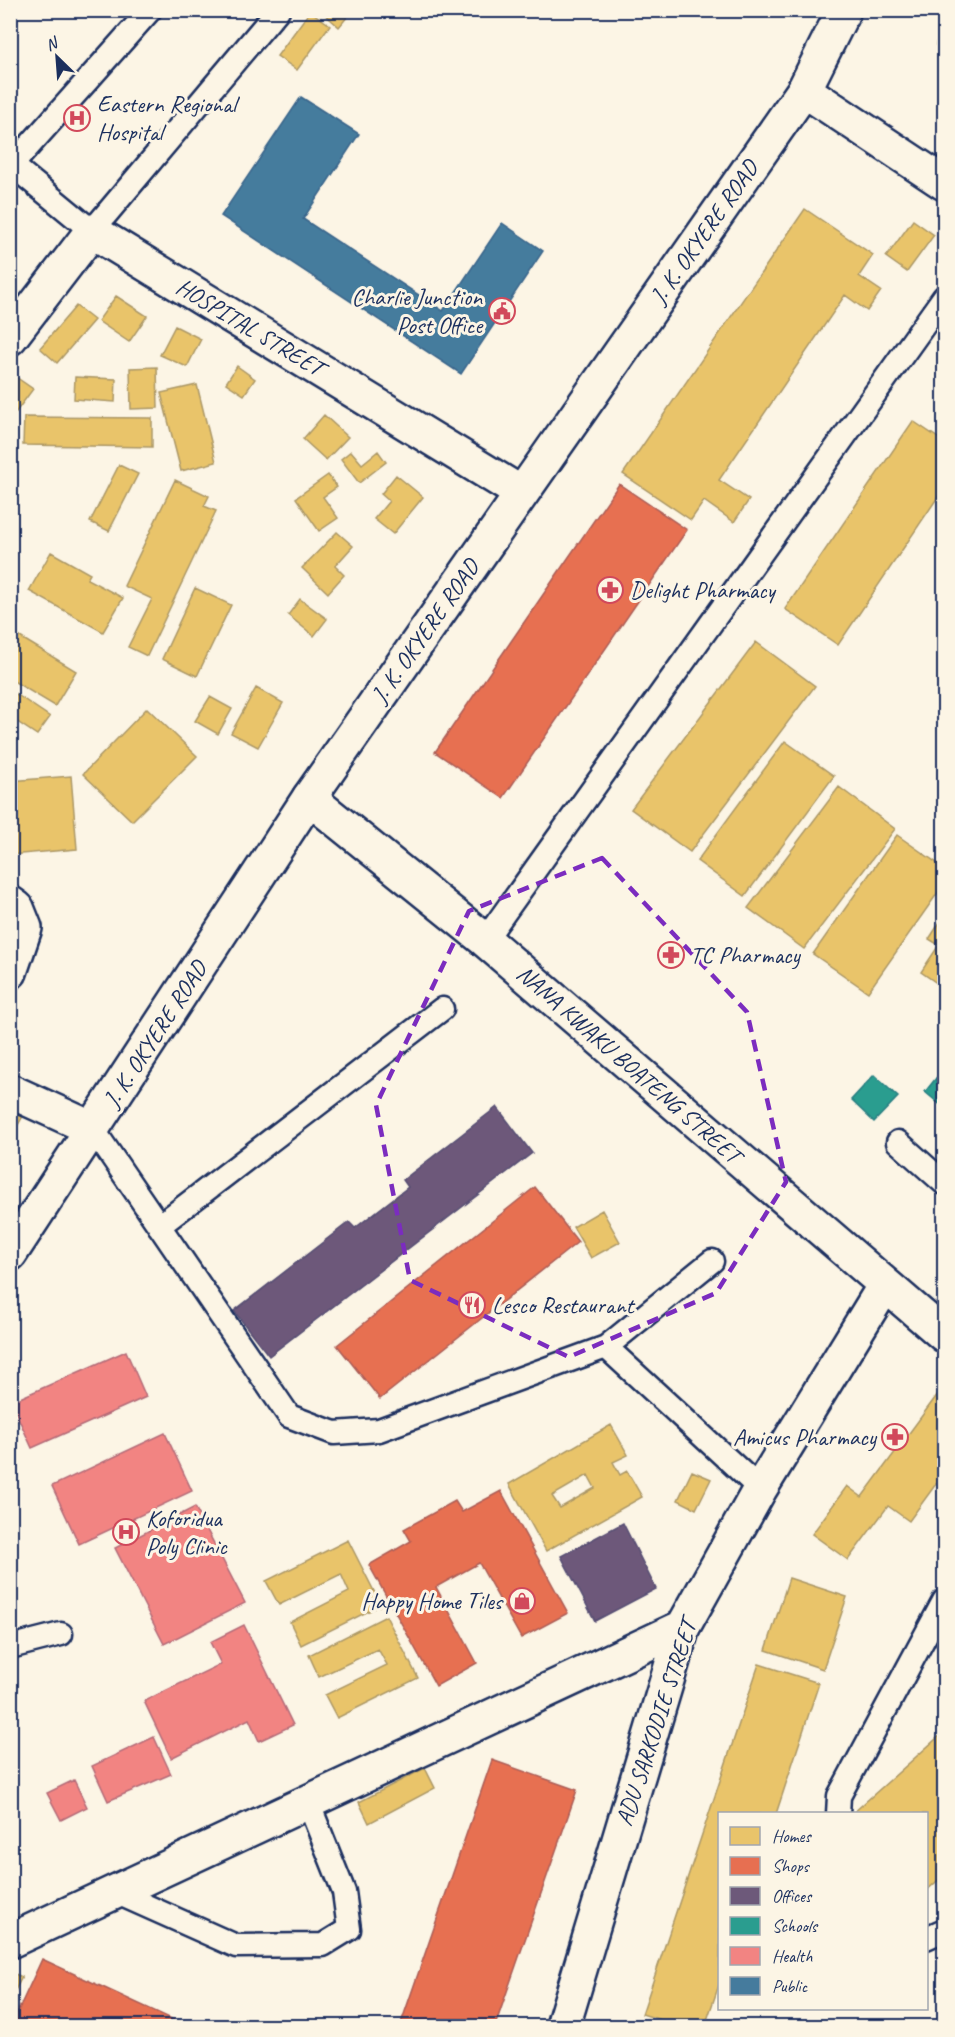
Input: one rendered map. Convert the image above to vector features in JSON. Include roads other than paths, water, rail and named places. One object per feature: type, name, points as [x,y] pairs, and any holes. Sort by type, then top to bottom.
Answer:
[{"type":"street","name":"J. K. OKYERE ROAD","points":[[10,1254],[309,798],[804,90],[844,10]]},
{"type":"street","points":[[804,90],[945,183]]},
{"type":"street","points":[[10,338],[92,231]]},
{"type":"street","name":"HOSPITAL STREET","points":[[92,231],[521,493]]},
{"type":"street","name":"NANA KWAKU BOATENG STREET","points":[[309,798],[485,940],[945,1335]]},
{"type":"street","points":[[10,903],[17,908],[26,928],[10,972]]},
{"type":"street","points":[[10,1091],[93,1129]]},
{"type":"street","name":"ADU SARKODIE STREET","points":[[563,2026],[682,1627],[760,1489],[885,1285]]},
{"type":"street","points":[[10,1941],[682,1627]]},
{"type":"lane","points":[[150,10],[12,165],[92,231],[274,12]]},
{"type":"lane","points":[[485,940],[945,297]]},
{"type":"lane","points":[[159,1226],[442,1009]]},
{"type":"lane","points":[[93,1129],[289,1416],[334,1434],[379,1430],[606,1347],[712,1261]]},
{"type":"lane","points":[[898,1142],[945,1183]]},
{"type":"lane","points":[[606,1347],[760,1489]]},
{"type":"lane","points":[[838,1812],[839,1796],[945,1601]]},
{"type":"lane","points":[[10,1647],[61,1635]]},
{"type":"lane","points":[[115,1892],[236,1946],[323,1945],[349,1929],[345,1892],[308,1802]]},
{"type":"lane","points":[[928,1938],[945,1930]]},
{"type":"place","name":"Eastern Regional Hospital","points":[[77,118]]},
{"type":"place","name":"Charlie Junction Post Office","points":[[502,311]]},
{"type":"place","name":"Delight Pharmacy","points":[[610,590]]},
{"type":"place","name":"TC Pharmacy","points":[[671,955]]},
{"type":"place","name":"Lesco Restaurant","points":[[472,1305]]},
{"type":"place","name":"Amicus Pharmacy","points":[[895,1437]]},
{"type":"place","name":"Koforidua Poly Clinic","points":[[126,1532]]},
{"type":"place","name":"Happy Home Tiles","points":[[522,1601]]}]
